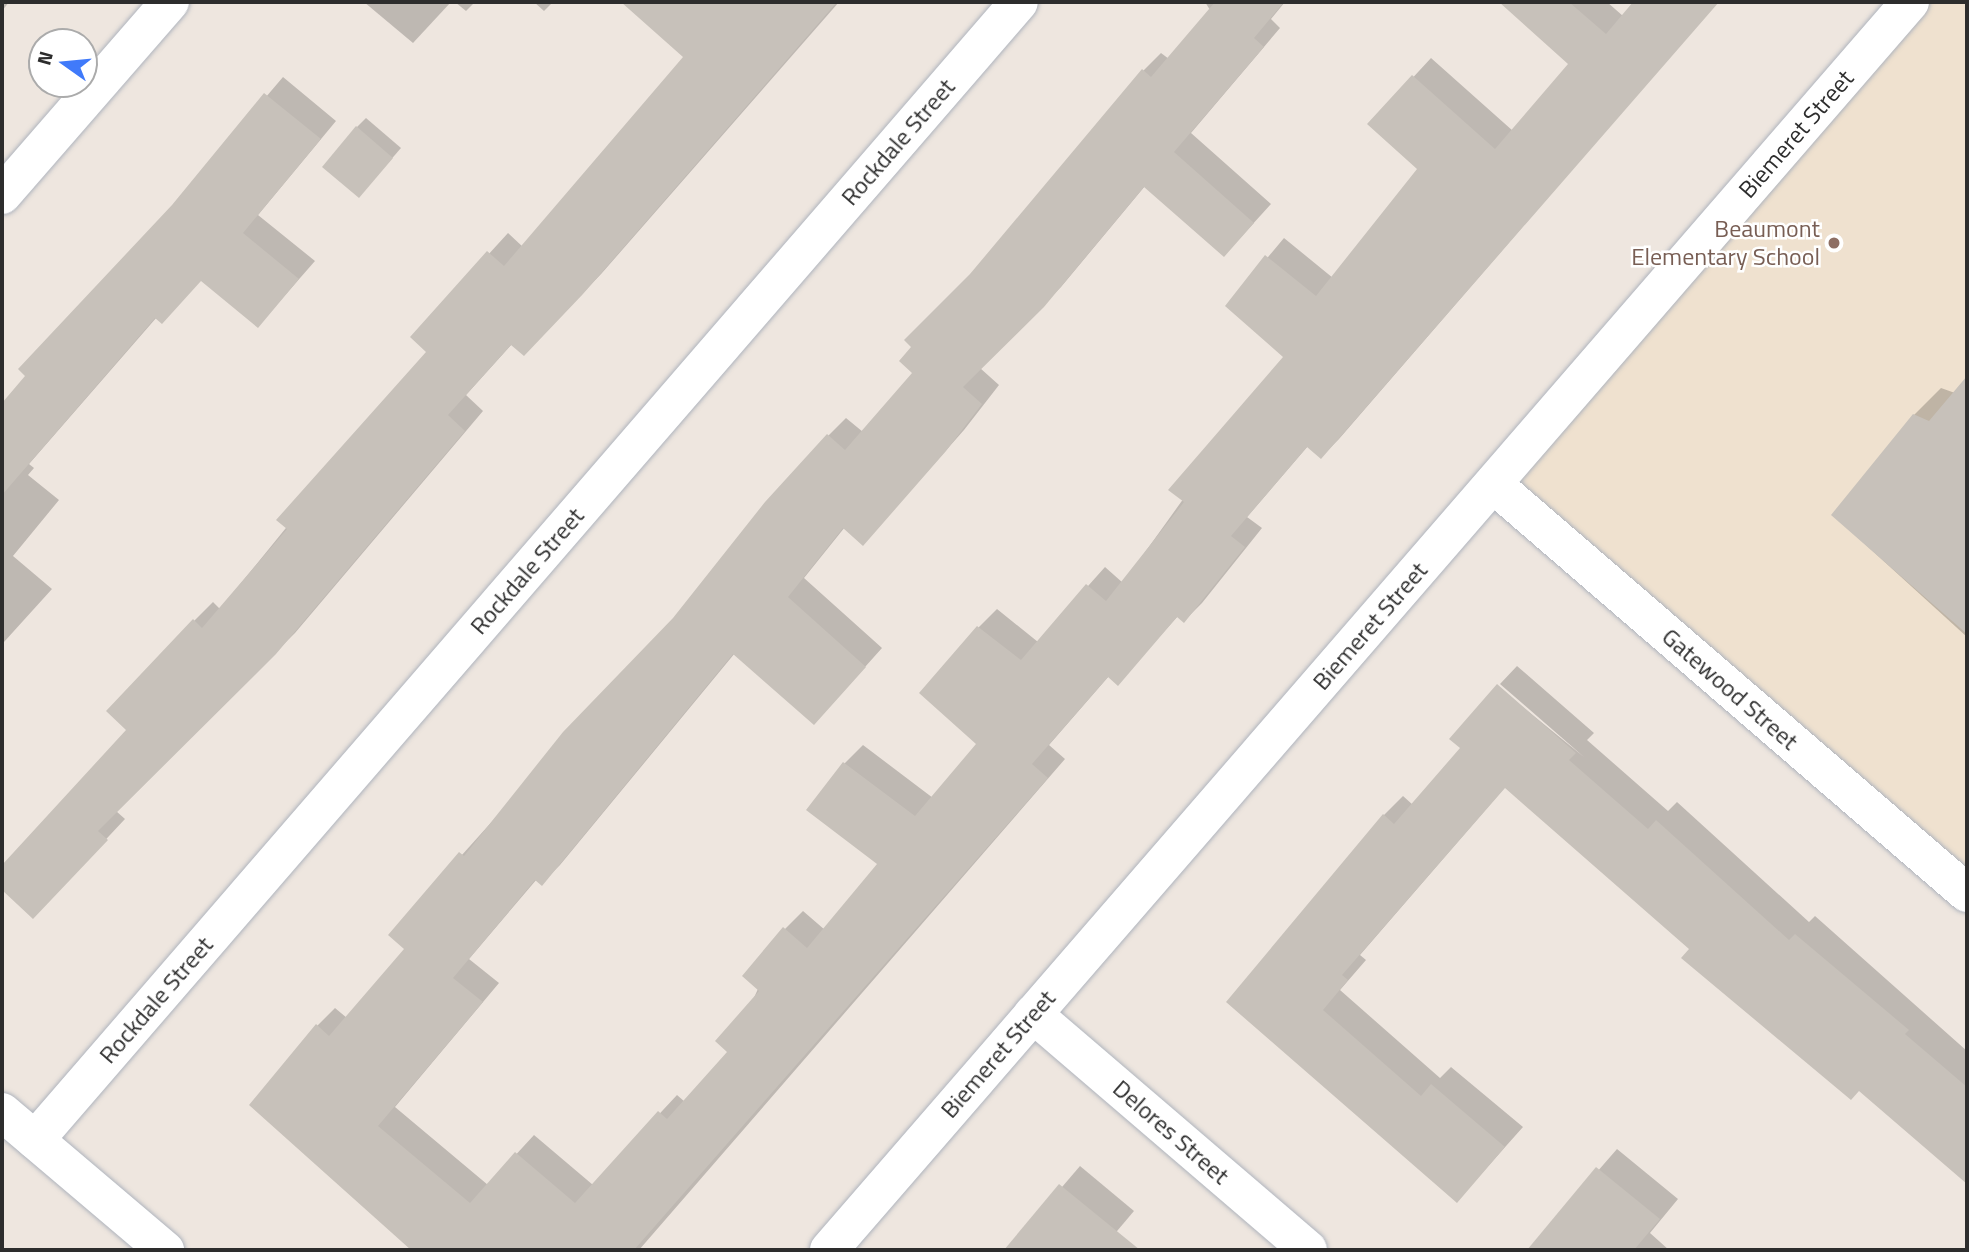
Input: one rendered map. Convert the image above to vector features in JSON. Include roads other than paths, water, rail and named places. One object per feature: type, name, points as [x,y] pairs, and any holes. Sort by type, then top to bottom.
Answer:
[{"type":"street","points":[[2,195],[170,2]]},
{"type":"street","name":"Rockdale Street","points":[[35,1140],[1020,2]]},
{"type":"street","name":"Biemeret Street","points":[[829,1250],[1910,2]]},
{"type":"street","name":"Gatewood Street","points":[[1493,484],[1967,893]]},
{"type":"street","name":"Delores Street","points":[[1033,1014],[1308,1250]]},
{"type":"street","points":[[2,1112],[165,1250]]},
{"type":"place","name":"Beaumont Elementary School","points":[[1834,243]]}]
